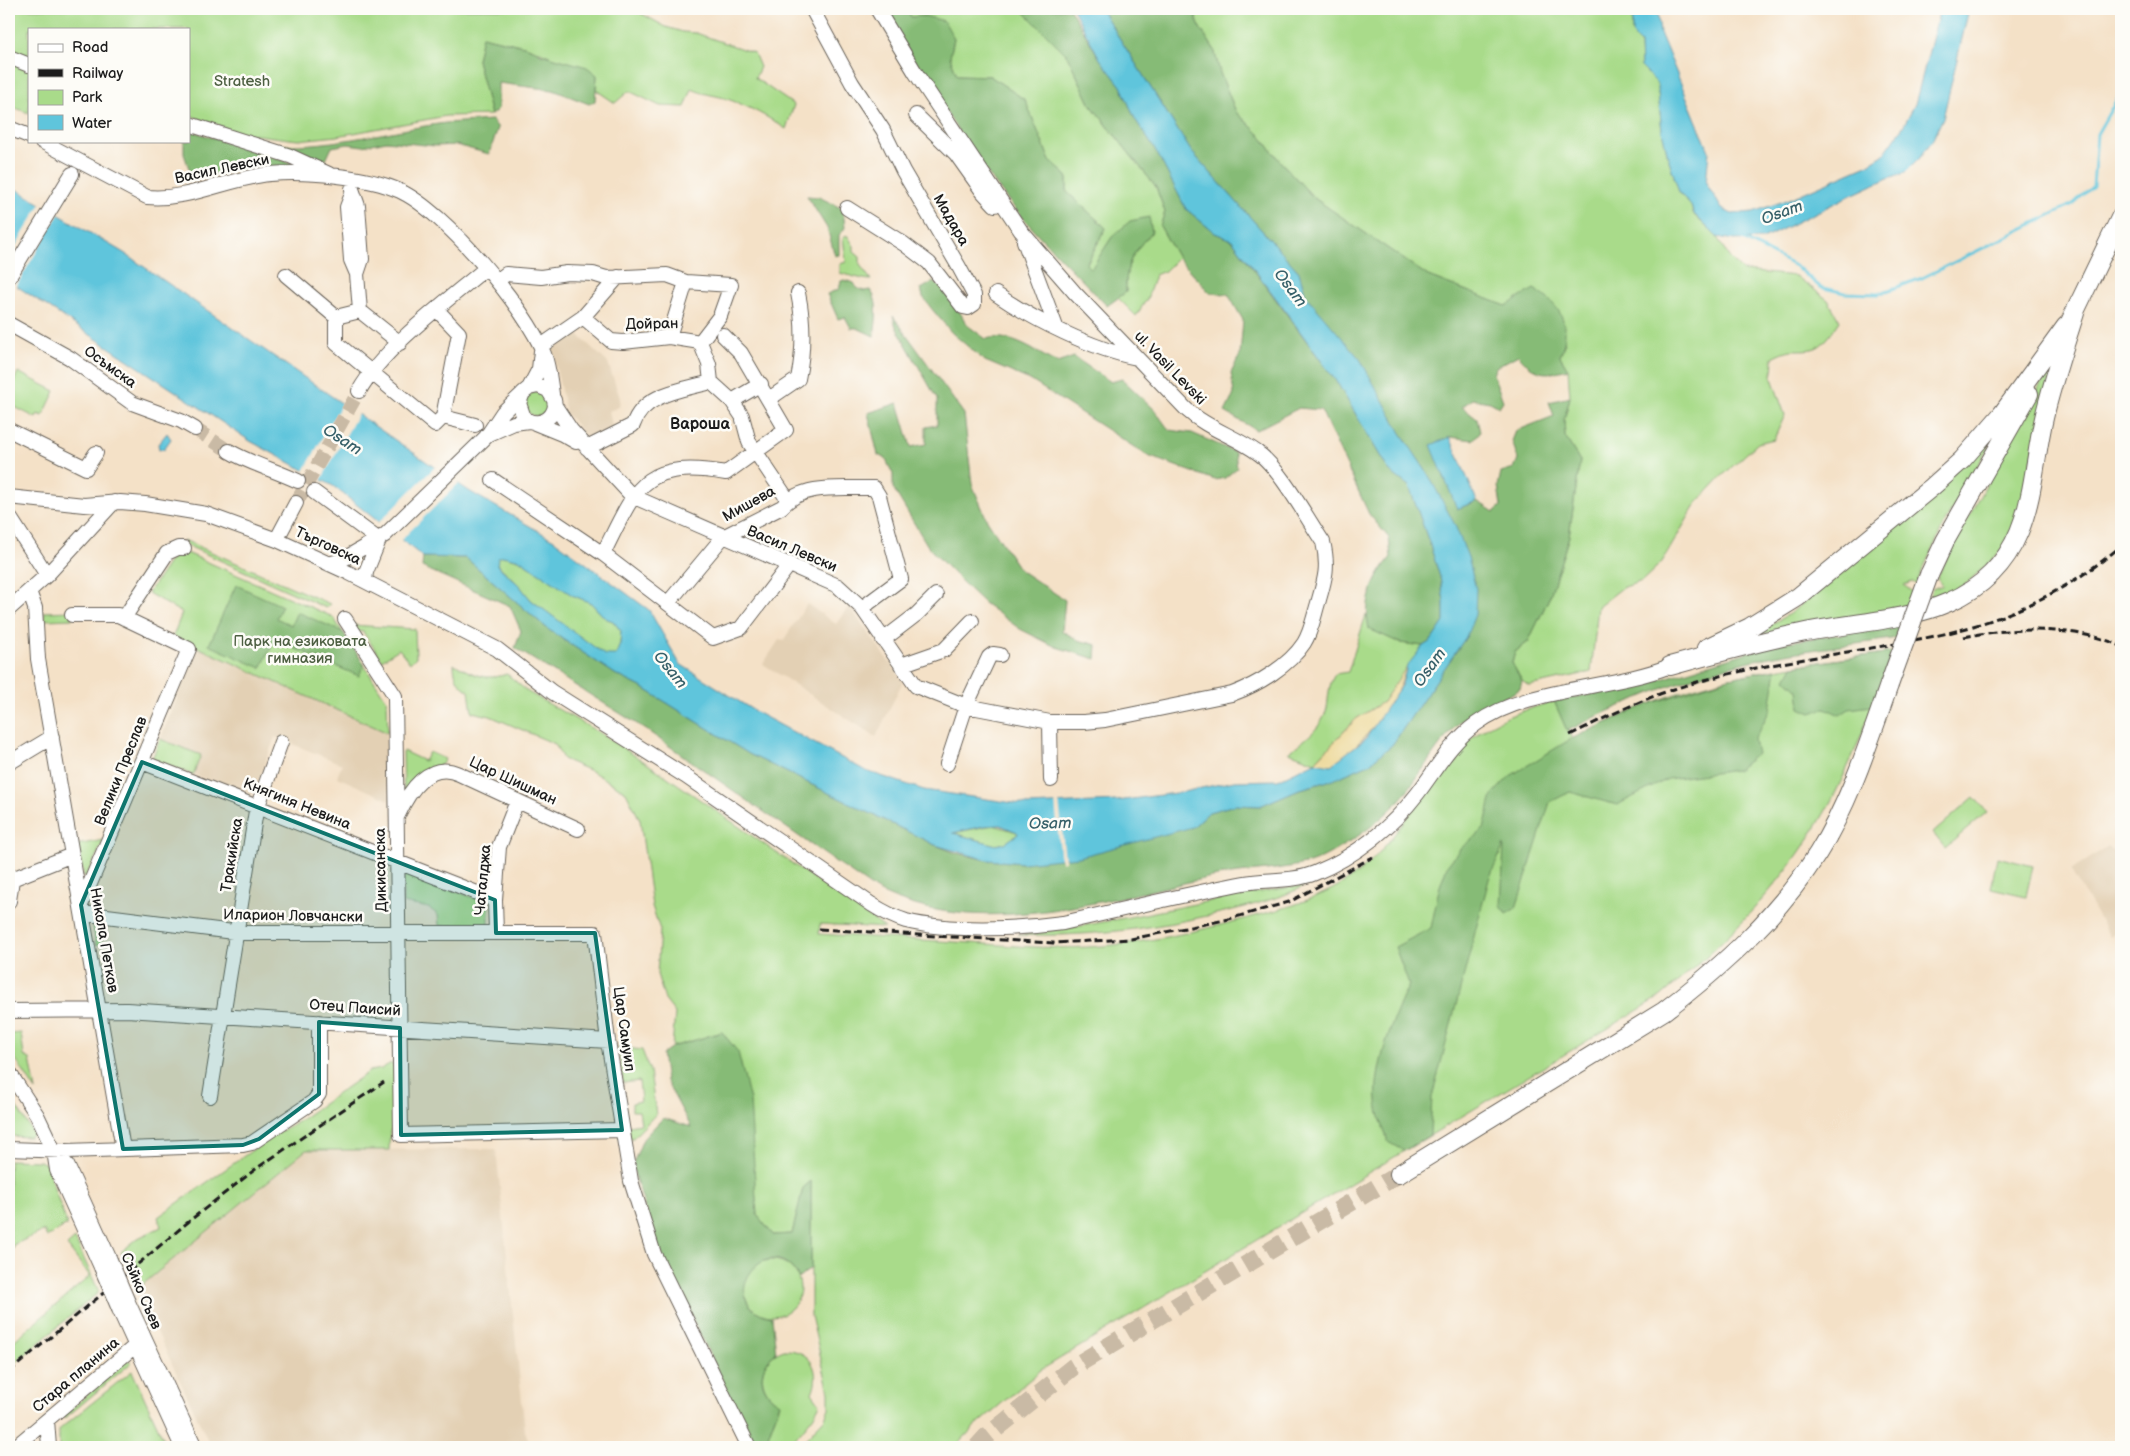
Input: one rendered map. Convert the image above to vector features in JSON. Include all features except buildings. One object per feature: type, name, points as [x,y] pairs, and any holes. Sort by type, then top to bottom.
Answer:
[{"type":"main road","points":[[1399,1174],[1664,1011],[1701,983],[1763,924],[1794,888],[1819,852],[1862,762],[1929,575],[1945,541],[2075,313],[2121,216]]},
{"type":"main road","points":[[1670,666],[1750,627],[1798,597],[1932,487],[1962,460],[2002,414],[2075,313]]},
{"type":"main road","points":[[1670,666],[1788,636],[1924,613],[1959,598],[1984,580],[2012,546],[2027,511],[2044,419],[2075,313]]},
{"type":"street","name":"Мадара","points":[[812,9],[852,84],[883,130],[903,171],[974,294],[974,304],[968,308],[963,307],[929,263],[904,244],[847,208]]},
{"type":"street","name":"ul. Vasil Levski","points":[[877,9],[915,72],[1021,231],[1075,293],[1202,423],[1242,443],[1269,462],[1323,542],[1327,570],[1304,644],[1265,680],[1232,694],[1142,713],[1105,720],[1050,722]]},
{"type":"street","points":[[9,57],[28,65]]},
{"type":"street","points":[[916,115],[956,154],[982,192],[1021,231],[1056,327]]},
{"type":"street","points":[[190,124],[290,156],[318,167],[334,177]]},
{"type":"street","points":[[9,128],[28,136]]},
{"type":"street","name":"Васил Левски","points":[[43,142],[147,197],[158,198],[192,193],[269,174],[351,179],[382,185],[414,198],[432,213],[486,268],[521,310],[541,346],[547,362],[553,400]]},
{"type":"street","points":[[9,277],[72,174]]},
{"type":"street","points":[[351,179],[352,194],[347,207],[351,260],[358,274],[360,311],[400,344]]},
{"type":"street","points":[[359,391],[371,373],[400,344],[486,268]]},
{"type":"street","points":[[497,281],[506,274],[541,277],[572,273],[593,274],[606,278],[667,274],[686,282],[731,285],[720,316],[700,342],[709,364],[711,382],[732,401],[742,416],[745,435],[788,500]]},
{"type":"street","points":[[286,275],[336,317],[336,343],[435,424],[443,417],[459,333],[437,310]]},
{"type":"street","points":[[587,448],[562,434],[531,422],[519,409],[526,391],[539,369],[541,346],[583,318],[618,276]]},
{"type":"street","points":[[669,337],[686,282]]},
{"type":"street","points":[[769,398],[798,379],[802,358],[803,330],[798,293]]},
{"type":"street","points":[[996,294],[1018,309],[1106,351],[1137,358]]},
{"type":"street","points":[[336,317],[360,311]]},
{"type":"street","name":"Дойран","points":[[583,318],[611,341],[623,342],[669,337],[700,342]]},
{"type":"street","name":"Осъмска","points":[[9,324],[70,358],[132,403],[181,420],[195,430]]},
{"type":"street","points":[[603,554],[632,496],[652,478],[661,472],[698,468],[726,472],[786,430],[761,384],[741,353],[723,335]]},
{"type":"street","points":[[587,448],[633,425],[636,416],[656,397],[711,382]]},
{"type":"street","points":[[732,401],[761,384]]},
{"type":"street","points":[[349,573],[348,564],[370,550],[487,436],[503,412],[526,391],[543,388],[587,448]]},
{"type":"street","points":[[487,436],[514,423],[540,423],[550,417],[553,400]]},
{"type":"street","points":[[443,417],[475,425]]},
{"type":"street","points":[[9,430],[86,468],[96,454]]},
{"type":"street","name":"Васил Левски","points":[[587,448],[632,496],[838,586],[862,608],[916,686],[966,706],[1050,722]]},
{"type":"street","points":[[229,451],[244,460],[280,472],[298,482]]},
{"type":"street","points":[[493,480],[603,554],[713,638],[741,628],[790,564]]},
{"type":"street","name":"Мишева","points":[[668,603],[723,537],[782,507],[788,500],[804,491],[874,488],[879,496],[901,578],[862,608]]},
{"type":"street","points":[[314,492],[382,537]]},
{"type":"street","name":"Търговска","points":[[9,497],[84,505],[114,502],[178,508],[214,516],[277,540],[349,573],[497,649],[512,663],[552,692],[685,776],[888,914],[906,921],[929,924],[1011,928],[1063,923],[1247,882],[1313,874],[1369,842],[1398,816],[1449,750],[1477,723],[1503,709],[1529,700],[1628,680],[1670,666]]},
{"type":"street","points":[[9,609],[47,574],[114,502]]},
{"type":"street","points":[[279,535],[296,503]]},
{"type":"street","points":[[11,519],[47,574]]},
{"type":"street","points":[[72,615],[111,614],[124,618],[167,553],[178,548],[184,548]]},
{"type":"street","points":[[328,564],[370,550]]},
{"type":"street","points":[[365,581],[370,550]]},
{"type":"street","name":"Никола Петков","points":[[29,591],[35,608],[38,660],[123,1149]]},
{"type":"street","points":[[883,640],[917,614],[936,595]]},
{"type":"street","name":"Велики Преслав","points":[[82,909],[189,649],[124,618]]},
{"type":"street","name":"Дикисанска","points":[[345,619],[394,696],[401,1135],[622,1130]]},
{"type":"street","points":[[901,665],[944,650],[972,621]]},
{"type":"street","points":[[947,764],[966,706],[989,657],[993,654],[1000,655]]},
{"type":"street","points":[[1050,722],[1052,780]]},
{"type":"street","points":[[9,763],[52,737]]},
{"type":"street","name":"Тракийска","points":[[210,1096],[257,806],[281,742]]},
{"type":"street","name":"Княгиня Невина","points":[[142,762],[496,900]]},
{"type":"street","name":"Цар Шишман","points":[[397,818],[416,784],[428,775],[440,771],[454,772],[578,830]]},
{"type":"street","name":"Чаталджа","points":[[496,934],[499,847],[518,801]]},
{"type":"street","points":[[9,902],[10,878],[72,855]]},
{"type":"street","points":[[78,888],[92,883]]},
{"type":"street","name":"Иларион Ловчански","points":[[82,909],[235,933],[595,933]]},
{"type":"street","name":"Цар Самуил","points":[[595,933],[608,1041],[631,1181],[654,1254],[750,1447]]},
{"type":"street","points":[[9,1012],[99,1009]]},
{"type":"street","name":"Отец Паисий","points":[[99,1009],[608,1041]]},
{"type":"street","points":[[9,1149],[54,1151],[243,1146],[260,1139],[314,1101],[319,1094],[319,1022]]},
{"type":"street","name":"Съйко Съев","points":[[9,1072],[36,1115],[54,1151],[67,1165],[105,1263],[182,1447]]},
{"type":"street","name":"Съйко Съев","points":[[140,1344],[195,1447]]},
{"type":"street","name":"Стара планина","points":[[15,1447],[140,1344]]},
{"type":"street","points":[[47,1420],[49,1447]]},
{"type":"highlighted area","points":[[142,762],[495,900],[496,933],[595,933],[622,1130],[401,1135],[400,1028],[319,1022],[319,1094],[259,1139],[243,1145],[123,1149],[81,905]]},
{"type":"shaded area","points":[[572,329],[608,363],[620,398],[619,407],[609,411],[613,430],[591,442],[566,413],[552,349]]},
{"type":"shaded area","points":[[148,593],[387,701],[389,800],[337,777],[342,764],[275,737],[252,797],[152,759],[198,647],[173,636],[182,613]]},
{"type":"shaded area","points":[[807,604],[836,624],[849,606],[903,681],[876,737],[763,664],[779,640],[783,641]]},
{"type":"shaded area","points":[[2108,846],[2121,856],[2121,930],[2110,937],[2071,871]]},
{"type":"shaded area","points":[[496,1149],[525,1431],[531,1447],[211,1447],[137,1289],[306,1150]]},
{"type":"green space","name":"Stratesh","points":[[9,9],[633,9],[666,27],[683,32],[696,33],[754,53],[760,67],[755,78],[794,105],[786,129],[766,116],[745,106],[725,98],[692,89],[685,107],[660,106],[629,91],[615,103],[596,90],[597,76],[528,47],[482,36],[477,60],[491,115],[446,116],[337,136],[298,140],[240,133],[190,115],[190,28],[28,28],[28,113],[9,106]]},
{"type":"green space","points":[[883,9],[907,9],[911,17],[925,16],[944,21],[954,38],[950,57],[957,75],[990,76],[1025,100],[1050,161],[1067,176],[1067,192],[1106,228],[1086,264],[1091,269],[1112,237],[1130,221],[1149,217],[1152,232],[1135,252],[1127,273],[1126,292],[1107,306],[1020,215],[964,140]]},
{"type":"green space","points":[[907,9],[1021,9],[1067,55],[1091,105],[1156,187],[1165,212],[1160,226],[1178,258],[1165,271],[1155,275],[1147,299],[1136,316],[1118,298],[1126,292],[1127,273],[1135,252],[1152,232],[1112,237],[1092,269],[1086,265],[1106,228],[1067,192],[1067,176],[1050,161],[1025,100],[990,76],[957,75],[950,57],[954,38],[925,16],[911,17]]},
{"type":"green space","points":[[1021,9],[1070,9],[1100,59],[1121,86],[1135,119],[1156,151],[1186,209],[1215,233],[1232,240],[1338,384],[1389,471],[1409,486],[1440,577],[1444,601],[1444,622],[1431,641],[1423,646],[1400,643],[1369,629],[1369,599],[1375,582],[1391,557],[1389,538],[1369,514],[1321,410],[1299,408],[1256,430],[1225,412],[1234,394],[1231,373],[1240,355],[1243,320],[1228,294],[1210,293],[1178,258],[1160,226],[1165,212],[1156,187],[1091,105],[1067,55]]},
{"type":"green space","points":[[1101,9],[1193,9],[1200,28],[1214,49],[1220,73],[1236,112],[1259,134],[1279,160],[1314,198],[1428,276],[1506,306],[1534,289],[1552,302],[1562,317],[1565,335],[1560,356],[1568,369],[1552,373],[1540,372],[1530,367],[1518,355],[1496,367],[1493,374],[1503,401],[1499,407],[1490,402],[1472,399],[1462,407],[1477,419],[1480,432],[1473,440],[1450,437],[1457,509],[1477,501],[1494,512],[1501,506],[1498,486],[1501,472],[1514,468],[1518,459],[1512,441],[1516,431],[1554,416],[1549,402],[1570,397],[1564,420],[1565,437],[1580,461],[1569,536],[1550,596],[1528,642],[1515,652],[1512,663],[1522,681],[1520,689],[1462,720],[1443,741],[1404,795],[1391,809],[1368,829],[1336,850],[1314,861],[1297,866],[1212,877],[1086,904],[1000,915],[957,913],[916,905],[876,890],[642,727],[515,648],[521,631],[510,606],[422,567],[423,557],[466,558],[549,630],[615,674],[643,688],[749,754],[935,845],[956,853],[987,860],[1023,863],[1193,827],[1209,812],[1235,805],[1260,806],[1297,790],[1335,779],[1369,764],[1392,745],[1466,637],[1428,474],[1321,315],[1306,296],[1299,272],[1191,151]]},
{"type":"green space","points":[[1193,9],[1627,9],[1632,19],[1632,33],[1640,44],[1641,67],[1657,83],[1662,131],[1679,192],[1691,206],[1694,215],[1717,237],[1729,257],[1743,271],[1796,276],[1828,300],[1840,321],[1824,342],[1816,348],[1789,350],[1773,357],[1772,378],[1785,415],[1774,439],[1758,443],[1721,477],[1696,504],[1662,562],[1642,581],[1622,588],[1598,607],[1591,672],[1529,686],[1522,681],[1512,663],[1515,652],[1528,642],[1550,596],[1569,536],[1580,461],[1565,437],[1564,420],[1570,397],[1568,369],[1560,356],[1565,342],[1506,306],[1428,276],[1314,198],[1279,160],[1259,134],[1236,112],[1220,73],[1214,49],[1200,28]]},
{"type":"green space","points":[[482,36],[528,47],[541,54],[587,67],[597,75],[595,101],[589,104],[553,90],[498,83],[498,109],[491,115],[477,60]]},
{"type":"green space","points":[[492,120],[498,128],[489,154],[456,145],[435,146],[386,141],[363,146],[348,144],[332,147],[326,160],[278,145],[341,141],[446,123]]},
{"type":"green space","points":[[192,131],[309,169],[273,169],[259,164],[209,175],[202,170],[198,174],[191,174],[184,154],[184,142],[190,142],[190,132]]},
{"type":"green space","points":[[807,196],[819,197],[843,209],[845,228],[839,235],[839,255],[835,256],[827,228]]},
{"type":"green space","points":[[847,235],[854,246],[854,252],[860,257],[860,265],[871,280],[840,273],[840,264],[846,262],[843,238]]},
{"type":"green space","points":[[841,281],[854,283],[857,288],[864,291],[870,290],[873,295],[876,306],[874,336],[857,328],[851,328],[845,317],[838,319],[827,294],[839,289]]},
{"type":"green space","points":[[933,282],[943,289],[957,307],[967,325],[986,339],[1004,338],[1014,341],[1057,363],[1074,357],[1111,382],[1122,379],[1154,409],[1169,430],[1192,433],[1235,452],[1237,468],[1225,478],[1215,480],[1148,456],[1030,380],[985,361],[952,333],[923,297],[921,289]]},
{"type":"green space","points":[[893,316],[964,414],[972,484],[987,520],[1020,570],[1065,600],[1062,631],[1078,640],[1097,645],[1096,659],[1056,647],[1020,629],[984,603],[929,548],[893,488],[893,474],[885,458],[878,455],[868,413],[898,403],[911,447],[926,444],[926,427],[937,425],[937,399],[896,327]]},
{"type":"green space","points":[[2055,355],[2021,508],[2002,550],[1966,584],[1927,604],[1932,589],[1943,585],[1937,578]]},
{"type":"green space","points":[[18,372],[55,391],[43,416],[38,414],[36,418],[9,404],[9,392]]},
{"type":"green space","points":[[537,392],[545,396],[549,404],[545,412],[537,416],[529,412],[525,404],[529,396]]},
{"type":"green space","points":[[1996,434],[1946,520],[1916,584],[1912,582],[1904,585],[1913,593],[1907,609],[1750,636],[1789,614],[1834,579]]},
{"type":"green space","points":[[184,540],[330,604],[326,608],[186,545]]},
{"type":"green space","name":"Парк на езиковата гимназия","points":[[187,553],[333,617],[387,701],[388,733],[173,636],[182,613],[148,593],[172,558]]},
{"type":"green space","points":[[503,556],[520,560],[572,595],[591,603],[605,618],[613,621],[621,631],[620,644],[616,656],[605,656],[531,600],[519,585],[497,564],[498,557]]},
{"type":"green space","points":[[236,585],[282,606],[276,618],[291,625],[297,612],[343,632],[364,664],[359,676],[275,640],[261,668],[209,645]]},
{"type":"green space","points":[[72,611],[72,619],[45,620],[44,612]]},
{"type":"green space","points":[[1366,615],[1370,629],[1400,643],[1423,646],[1383,702],[1356,719],[1315,762],[1289,752],[1317,728],[1325,715],[1333,678],[1335,674],[1348,672]]},
{"type":"green space","points":[[352,625],[415,629],[416,657],[410,663],[399,649],[382,660],[363,632],[356,631]]},
{"type":"green space","points":[[1901,625],[1897,638],[1772,657],[1710,672],[1648,694],[1567,731],[1554,701],[1649,683],[1774,644]]},
{"type":"green space","points":[[1892,652],[1851,760],[1827,808],[1808,839],[1787,869],[1741,923],[1660,997],[1041,1370],[975,1426],[955,1447],[798,1447],[825,1418],[829,1408],[829,1392],[811,1316],[811,1181],[803,1188],[792,1234],[773,1235],[757,1215],[753,1163],[722,1032],[672,1047],[675,1013],[665,1000],[657,974],[660,930],[652,906],[640,820],[626,792],[593,772],[563,759],[555,744],[490,716],[472,712],[469,691],[458,680],[454,664],[480,676],[492,677],[507,674],[528,692],[600,733],[663,774],[885,928],[820,924],[819,934],[1070,948],[1139,942],[1174,936],[1260,915],[1325,893],[1354,876],[1367,865],[1396,832],[1435,777],[1464,745],[1489,726],[1516,713],[1554,701],[1572,739],[1658,701],[1712,683],[1788,667]]},
{"type":"green space","points":[[1892,652],[1872,706],[1849,709],[1840,715],[1825,708],[1811,713],[1800,708],[1798,690],[1786,679],[1793,666]]},
{"type":"green space","points":[[1776,669],[1770,710],[1754,740],[1757,754],[1737,770],[1668,779],[1617,805],[1570,792],[1550,802],[1516,908],[1506,914],[1501,906],[1504,845],[1489,879],[1432,1097],[1430,1135],[1404,1151],[1388,1142],[1378,1106],[1378,1074],[1386,1042],[1409,985],[1395,947],[1431,928],[1439,889],[1447,866],[1460,849],[1484,829],[1492,795],[1510,776],[1571,739],[1643,706],[1729,678]]},
{"type":"green space","points":[[160,739],[201,755],[193,775],[152,759]]},
{"type":"green space","points":[[403,751],[424,761],[429,752],[445,759],[442,764],[404,795]]},
{"type":"green space","points":[[1974,797],[1987,812],[1945,848],[1933,833]]},
{"type":"green space","points":[[993,825],[1017,832],[1018,834],[1005,843],[996,845],[953,833]]},
{"type":"green space","points":[[104,840],[86,877],[84,876],[76,845]]},
{"type":"green space","points":[[1997,857],[2033,866],[2026,896],[1991,888]]},
{"type":"green space","points":[[408,874],[486,902],[489,904],[489,925],[439,926],[438,915],[429,908],[403,903],[403,879]]},
{"type":"green space","points":[[1307,885],[1253,905],[1145,928],[1069,935],[1018,935],[1091,924],[1235,896]]},
{"type":"green space","points":[[99,925],[102,944],[96,945],[93,926]]},
{"type":"green space","points":[[9,1020],[11,1034],[21,1033],[24,1056],[30,1059],[36,1091],[9,1049]]},
{"type":"green space","points":[[722,1032],[738,1052],[750,1100],[757,1215],[773,1235],[792,1234],[803,1188],[811,1181],[811,1268],[799,1278],[786,1263],[773,1259],[760,1263],[751,1272],[745,1285],[746,1298],[754,1310],[772,1317],[776,1353],[765,1365],[762,1379],[767,1392],[780,1403],[764,1447],[755,1447],[671,1275],[654,1237],[632,1166],[643,1139],[663,1118],[691,1127],[666,1081],[662,1054],[672,1047]]},
{"type":"green space","points":[[618,1047],[642,1050],[650,1071],[656,1114],[633,1138],[629,1138],[628,1126],[641,1124],[639,1111],[632,1111],[632,1103],[641,1101],[639,1081],[623,1083]]},
{"type":"green space","points":[[391,1063],[396,1070],[396,1124],[390,1131],[389,1150],[306,1150],[137,1289],[121,1252],[138,1238],[161,1227],[158,1217],[278,1132],[290,1127],[370,1071],[381,1069]]},
{"type":"green space","points":[[9,1095],[33,1133],[30,1137],[9,1136]]},
{"type":"green space","points":[[9,1160],[40,1161],[46,1164],[67,1225],[47,1237],[44,1231],[13,1245],[14,1248],[10,1252]]},
{"type":"green space","points":[[75,1239],[99,1292],[9,1368],[9,1345],[90,1276],[67,1246]]},
{"type":"green space","points":[[766,1260],[778,1260],[788,1264],[796,1272],[800,1288],[796,1304],[788,1312],[778,1316],[766,1316],[756,1312],[748,1304],[744,1294],[744,1282],[748,1272],[756,1264]]},
{"type":"green space","points":[[784,1350],[801,1353],[812,1362],[816,1376],[812,1393],[820,1404],[813,1417],[788,1447],[764,1447],[780,1404],[766,1390],[762,1375],[768,1360]]},
{"type":"green space","points":[[128,1359],[131,1363],[64,1419],[64,1415]]},
{"type":"green space","points":[[132,1371],[167,1447],[59,1447],[59,1431],[62,1427]]},
{"type":"sand","points":[[1407,666],[1395,696],[1378,722],[1367,734],[1331,766],[1315,762],[1356,719],[1383,702]]},
{"type":"water","name":"Osam","points":[[1073,9],[1101,9],[1191,151],[1299,272],[1306,296],[1360,359],[1401,433],[1428,474],[1455,525],[1468,557],[1476,589],[1475,615],[1466,637],[1392,745],[1369,764],[1335,779],[1297,790],[1260,806],[1235,805],[1209,812],[1193,827],[1079,857],[1023,863],[987,860],[935,845],[749,754],[643,688],[615,674],[549,630],[466,558],[423,557],[333,486],[250,441],[9,281],[9,185],[124,253],[469,491],[554,540],[649,610],[680,664],[756,712],[866,771],[924,790],[1028,805],[1117,801],[1183,792],[1234,781],[1278,780],[1315,762],[1331,765],[1366,738],[1402,684],[1407,666],[1423,646],[1431,641],[1444,622],[1444,601],[1440,577],[1430,545],[1409,486],[1389,471],[1338,384],[1232,240],[1215,233],[1186,209],[1156,151],[1135,119],[1121,86],[1100,59]],"holes":[[[503,556],[520,560],[572,595],[591,603],[605,618],[613,621],[621,631],[620,644],[616,655],[605,655],[531,600],[519,585],[497,565],[498,558]],[[1000,825],[1018,834],[1005,843],[996,845],[953,833],[984,826]]]},
{"type":"water","name":"Osam","points":[[1627,9],[1657,9],[1660,33],[1709,151],[1706,183],[1722,209],[1732,214],[1753,212],[1787,200],[1865,166],[1883,155],[1901,130],[1915,104],[1940,9],[1969,9],[1943,118],[1932,141],[1919,159],[1905,173],[1888,178],[1763,239],[1735,240],[1717,237],[1694,214],[1691,206],[1679,192],[1662,131],[1657,83],[1641,67],[1640,44],[1632,33],[1632,19]]},
{"type":"water","points":[[167,433],[171,439],[164,449],[159,449],[158,444]]},
{"type":"water","points":[[1450,437],[1477,501],[1457,509],[1431,445]]},
{"type":"pier","points":[[42,202],[60,212],[15,288],[9,284],[9,257]]},
{"type":"pier","points":[[343,401],[359,412],[320,482],[303,473]]},
{"type":"pier","points":[[437,465],[460,482],[400,541],[377,524]]},
{"type":"pier","points":[[1055,801],[1059,801],[1065,861],[1061,862]]},
{"type":"waterway","points":[[1741,238],[1797,267],[1820,287],[1845,293],[1878,294],[1922,278],[2073,204],[2093,186],[2097,134],[2121,92]]},
{"type":"tunnel","points":[[296,503],[355,398]]},
{"type":"tunnel","points":[[195,429],[229,451]]},
{"type":"tunnel","points":[[977,1447],[986,1437],[1073,1367],[1399,1174]]},
{"type":"railway","points":[[1914,640],[1971,627],[2024,607],[2075,580],[2121,546]]},
{"type":"railway","points":[[1964,637],[2002,631],[2044,630],[2085,635],[2104,639],[2121,646]]},
{"type":"railway","points":[[1570,735],[1647,699],[1701,681],[1784,663],[1895,644]]},
{"type":"railway","points":[[819,929],[1053,943],[1131,939],[1225,920],[1289,902],[1373,857]]},
{"type":"railway","points":[[9,1372],[193,1218],[257,1168],[384,1082]]},
{"type":"district","name":"Вароша","points":[[700,424]]}]
